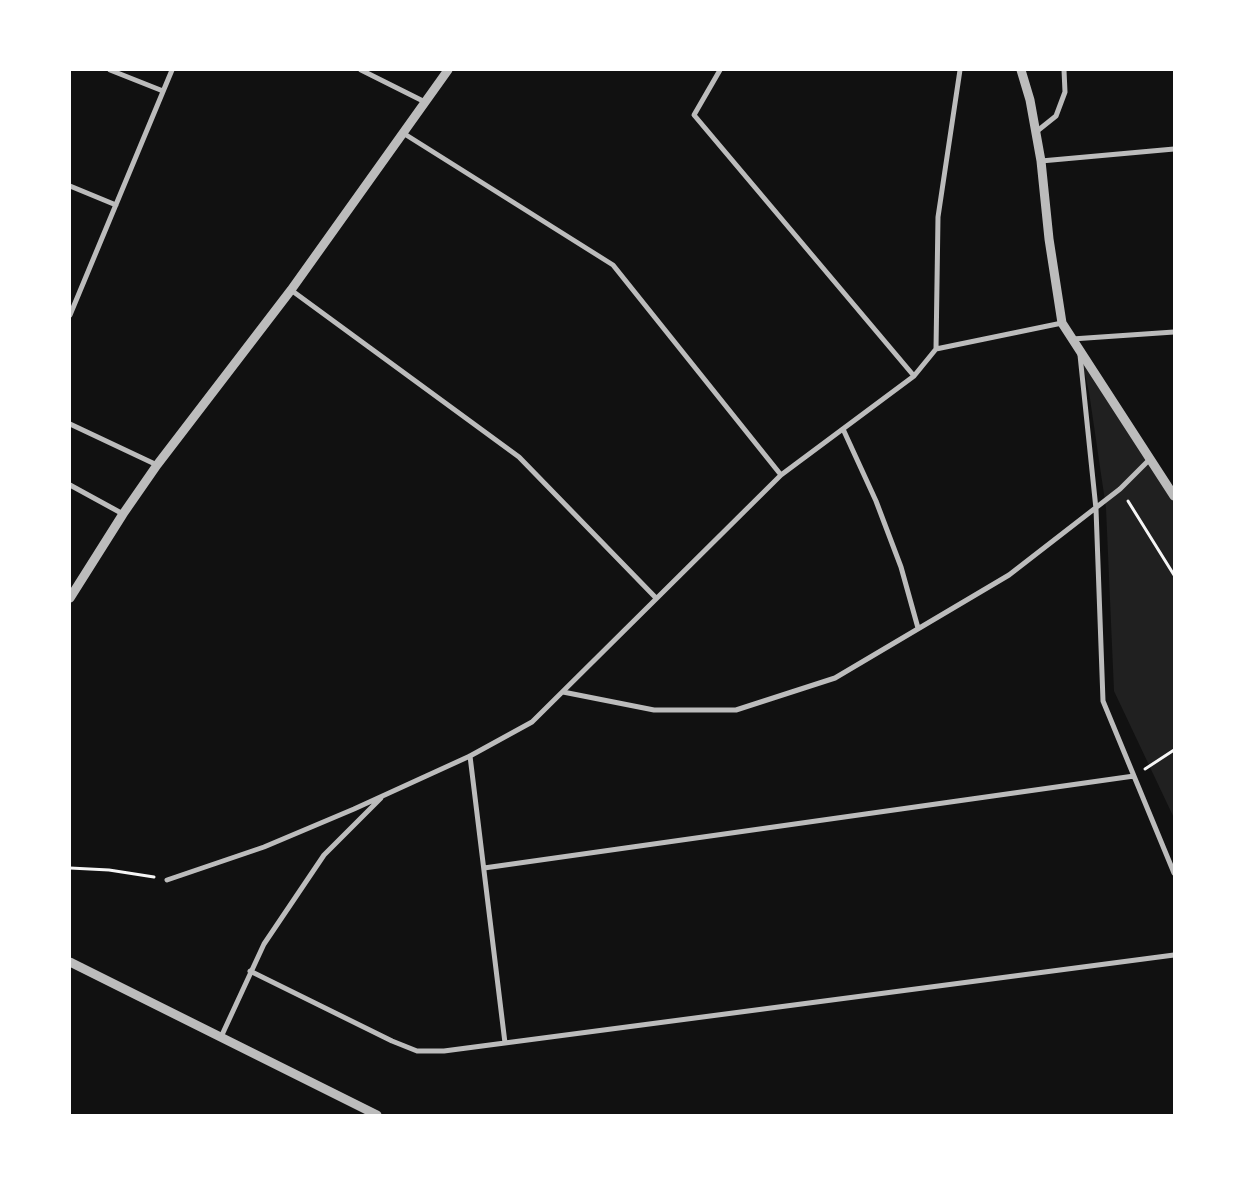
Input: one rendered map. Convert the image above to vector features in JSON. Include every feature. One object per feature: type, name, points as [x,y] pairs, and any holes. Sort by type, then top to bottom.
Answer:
[{"type":"street","points":[[110,70],[162,92]]},
{"type":"street","points":[[70,314],[72,304],[116,205],[172,70]]},
{"type":"street","points":[[361,70],[425,102]]},
{"type":"street","points":[[70,598],[123,514],[157,465],[291,290],[448,70]]},
{"type":"street","points":[[720,70],[694,115],[914,376]]},
{"type":"street","points":[[166,880],[264,847],[383,796],[470,756],[532,722],[781,475],[914,376],[936,349],[938,217],[960,70]]},
{"type":"street","points":[[1021,70],[1030,100],[1041,161],[1049,239],[1062,323],[1174,496]]},
{"type":"street","points":[[1036,132],[1056,116],[1065,92],[1064,70]]},
{"type":"street","points":[[404,133],[613,264],[781,475]]},
{"type":"street","points":[[1041,161],[1174,150]]},
{"type":"street","points":[[70,186],[116,205]]},
{"type":"street","points":[[291,290],[519,457],[656,598]]},
{"type":"street","points":[[936,349],[1062,323]]},
{"type":"street","points":[[1071,339],[1174,332]]},
{"type":"street","points":[[1080,352],[1096,509],[1103,701],[1174,873]]},
{"type":"street","points":[[70,424],[157,465]]},
{"type":"street","points":[[842,429],[876,502],[901,567],[918,628]]},
{"type":"street","points":[[563,692],[654,710],[736,710],[835,678],[1009,575],[1096,509],[1120,489],[1150,459]]},
{"type":"street","points":[[70,485],[123,514]]},
{"type":"street","points":[[470,756],[506,1043]]},
{"type":"street","points":[[484,868],[1134,776]]},
{"type":"street","points":[[221,1037],[264,944],[324,855],[383,796]]},
{"type":"street","points":[[250,971],[392,1041],[417,1051],[444,1051],[1174,956]]},
{"type":"street","points":[[70,962],[377,1115]]},
{"type":"path","points":[[1120,489],[1174,575]]},
{"type":"path","points":[[1134,776],[1174,750]]},
{"type":"path","points":[[70,868],[109,870],[166,880]]},
{"type":"shaded area","points":[[1080,352],[1174,496],[1174,818],[1114,691],[1106,508],[1089,392]]}]
